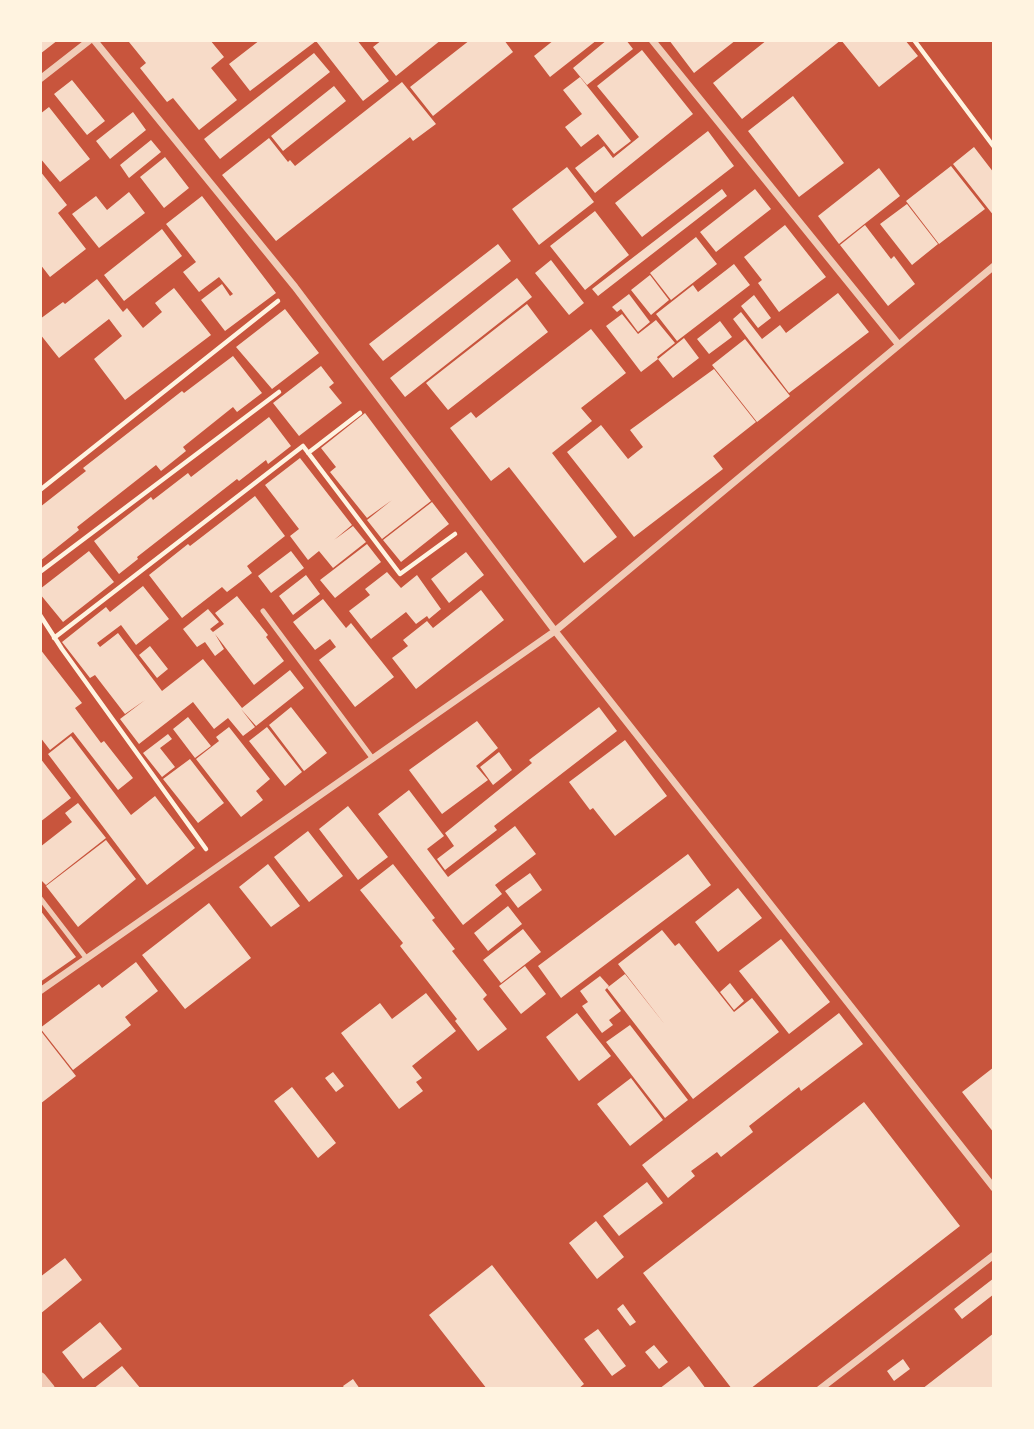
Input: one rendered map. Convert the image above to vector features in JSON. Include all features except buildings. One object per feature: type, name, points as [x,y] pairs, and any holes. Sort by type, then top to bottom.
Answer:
[{"type":"street","points":[[40,79],[92,40],[295,287],[555,631],[994,1188]]},
{"type":"street","points":[[652,40],[900,345]]},
{"type":"street","points":[[40,991],[555,631],[994,266]]},
{"type":"street","points":[[820,1389],[994,1255]]},
{"type":"lane","points":[[263,611],[373,759]]},
{"type":"lane","points":[[40,898],[87,959]]},
{"type":"path","points":[[914,40],[994,147]]},
{"type":"path","points":[[40,490],[295,287]]},
{"type":"path","points":[[40,572],[279,392]]},
{"type":"path","points":[[309,453],[379,398]]},
{"type":"path","points":[[54,638],[303,446],[400,574],[472,522]]},
{"type":"path","points":[[40,615],[219,867]]}]
